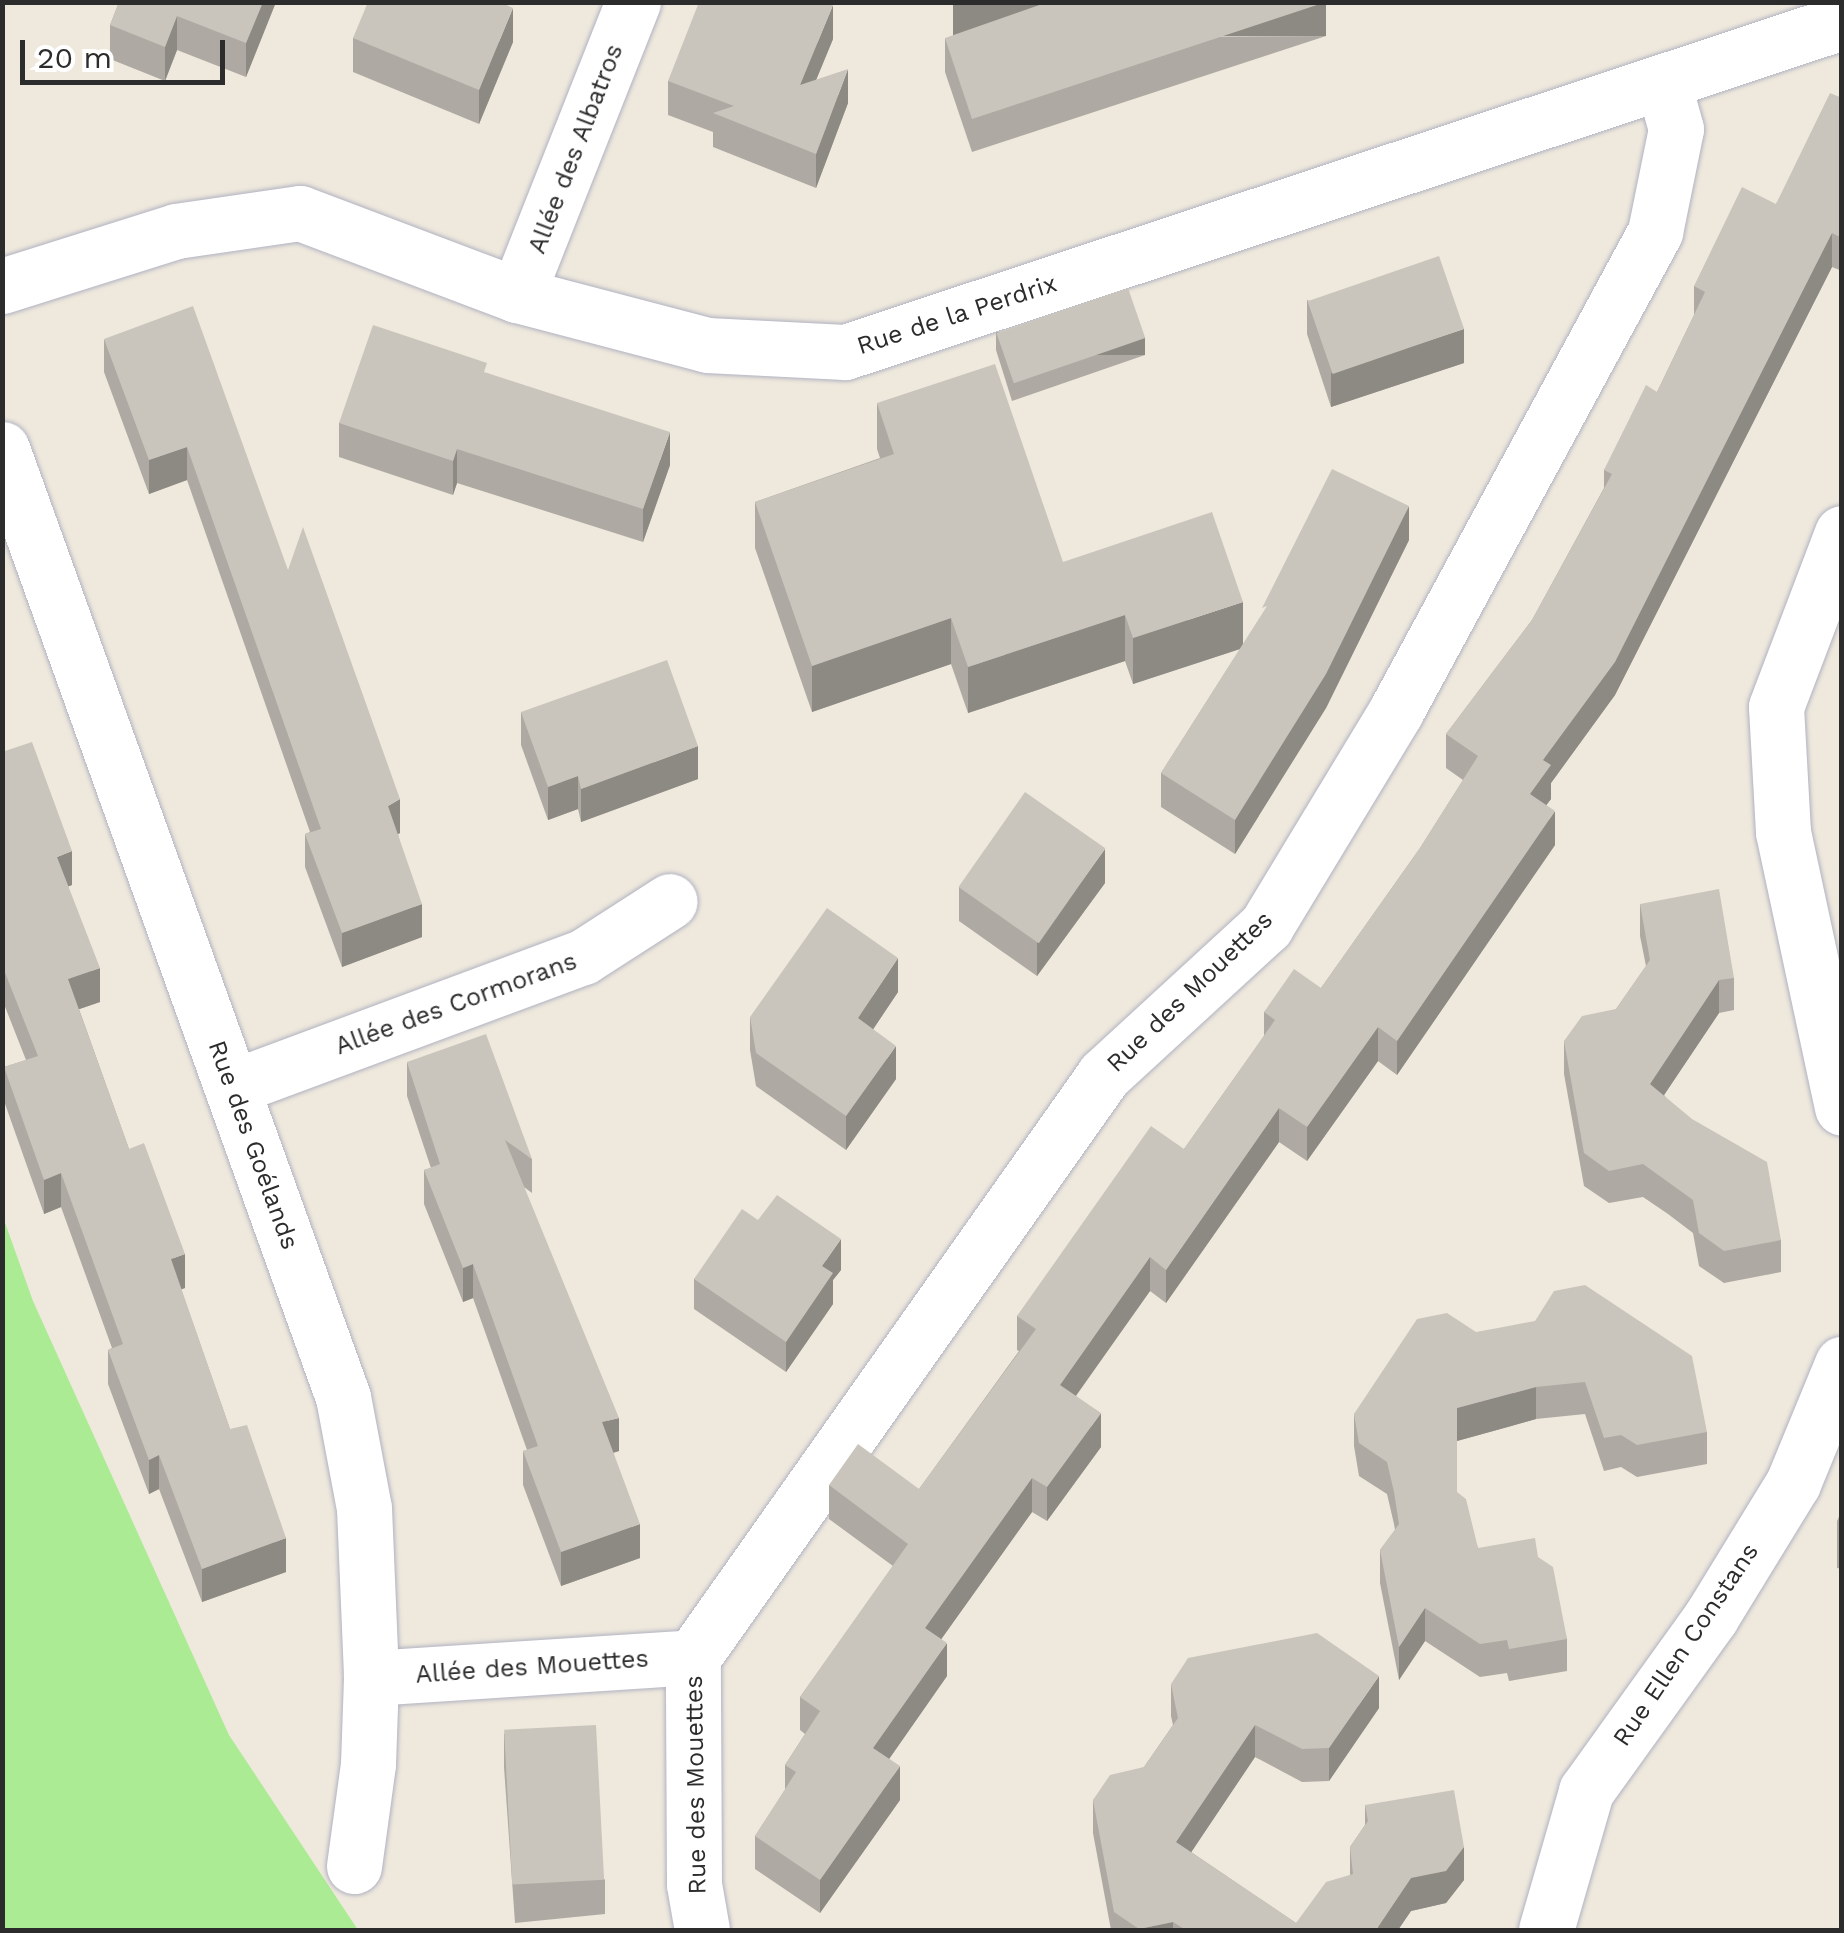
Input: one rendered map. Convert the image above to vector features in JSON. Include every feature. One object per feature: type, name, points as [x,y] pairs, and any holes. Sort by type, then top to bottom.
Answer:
[{"type":"street","name":"Allée des Albatros","points":[[517,295],[633,2]]},
{"type":"street","name":"Rue de la Perdrix","points":[[2,286],[176,231],[300,213],[517,295],[707,345],[844,352],[1664,86],[1842,22]]},
{"type":"street","name":"Rue des Mouettes","points":[[702,1930],[694,1884],[693,1657],[1104,1076],[1266,926],[1396,711],[1654,232],[1676,129],[1664,86]]},
{"type":"street","name":"Rue des Goélands","points":[[2,450],[343,1397],[364,1508],[371,1678],[368,1764],[354,1866]]},
{"type":"street","points":[[1842,534],[1776,706],[1783,832],[1842,1108]]},
{"type":"street","name":"Allée des Cormorans","points":[[233,1087],[583,958],[670,901]]},
{"type":"street","name":"Rue Ellen Constans","points":[[1546,1930],[1586,1791],[1711,1617],[1793,1483],[1842,1364]]},
{"type":"street","name":"Allée des Mouettes","points":[[371,1678],[693,1657]]},
{"type":"green space","points":[[3,1217],[33,1301],[229,1735],[358,1930],[3,1930]]},
{"type":"building","points":[[119,2],[263,2],[246,43],[177,16],[165,47],[110,25]]},
{"type":"building","points":[[368,2],[500,2],[513,8],[479,90],[353,38]]},
{"type":"building","points":[[699,2],[833,5],[800,85],[848,69],[816,154],[713,113],[734,106],[668,81]]},
{"type":"building","points":[[1048,2],[1326,2],[972,119],[945,38]]},
{"type":"building","points":[[1830,93],[1842,98],[1842,238],[1832,233],[1615,662],[1543,760],[1551,765],[1530,794],[1555,811],[1397,1041],[1378,1027],[1307,1127],[1279,1108],[1166,1270],[1150,1257],[1060,1385],[1101,1413],[1047,1487],[1032,1478],[925,1628],[947,1643],[873,1748],[900,1766],[820,1880],[755,1836],[796,1772],[785,1765],[820,1711],[800,1697],[908,1544],[829,1485],[858,1444],[919,1489],[1036,1329],[1017,1316],[1151,1126],[1184,1149],[1275,1020],[1264,1012],[1294,969],[1321,988],[1420,848],[1478,756],[1446,734],[1532,620],[1612,474],[1604,470],[1646,385],[1657,392],[1705,292],[1694,286],[1742,187],[1776,204]]},
{"type":"building","points":[[1439,256],[1464,329],[1333,374],[1308,301]]},
{"type":"building","points":[[1128,288],[1145,338],[1014,383],[997,333]]},
{"type":"building","points":[[193,306],[288,570],[303,527],[400,799],[388,806],[422,904],[342,933],[305,834],[321,829],[187,447],[149,460],[104,339]]},
{"type":"building","points":[[373,325],[487,363],[484,372],[670,432],[643,509],[457,449],[453,461],[339,423]]},
{"type":"building","points":[[995,364],[1063,562],[1212,512],[1243,602],[1133,638],[1125,615],[968,667],[951,618],[812,666],[755,502],[894,454],[877,403]]},
{"type":"building","points":[[1332,469],[1409,506],[1326,674],[1235,820],[1161,773],[1267,606],[1262,608]]},
{"type":"building","points":[[667,660],[698,746],[581,789],[578,776],[548,787],[521,712]]},
{"type":"building","points":[[32,742],[72,851],[57,857],[100,968],[68,979],[129,1149],[144,1143],[185,1254],[171,1259],[230,1429],[247,1425],[286,1538],[202,1569],[159,1455],[149,1460],[108,1350],[123,1344],[61,1173],[44,1180],[4,1067],[38,1056],[2,965],[2,752]]},
{"type":"building","points":[[1025,792],[1105,848],[1039,943],[958,887]]},
{"type":"building","points":[[1719,889],[1734,978],[1719,980],[1650,1084],[1692,1119],[1767,1162],[1781,1240],[1724,1251],[1699,1233],[1693,1200],[1643,1164],[1609,1171],[1584,1153],[1564,1041],[1582,1016],[1616,1009],[1650,960],[1640,904]]},
{"type":"building","points":[[827,908],[898,958],[858,1018],[896,1046],[846,1116],[756,1053],[750,1017]]},
{"type":"building","points":[[486,1034],[532,1159],[505,1140],[619,1418],[602,1422],[640,1524],[561,1552],[523,1451],[538,1446],[473,1264],[463,1268],[424,1170],[440,1164],[407,1062]]},
{"type":"building","points":[[777,1195],[841,1239],[822,1266],[833,1273],[786,1342],[694,1279],[742,1209],[758,1220]]},
{"type":"building","points":[[1585,1285],[1692,1356],[1707,1432],[1637,1445],[1621,1435],[1604,1438],[1585,1382],[1536,1387],[1457,1408],[1457,1492],[1466,1499],[1478,1548],[1535,1538],[1538,1557],[1553,1567],[1567,1639],[1509,1649],[1507,1640],[1480,1644],[1425,1608],[1399,1647],[1380,1550],[1399,1524],[1394,1492],[1387,1462],[1359,1443],[1354,1414],[1417,1319],[1447,1313],[1476,1332],[1535,1321],[1554,1291]]},
{"type":"building","points":[[1317,1633],[1379,1676],[1329,1748],[1302,1749],[1255,1725],[1176,1842],[1296,1923],[1326,1882],[1353,1874],[1350,1847],[1368,1821],[1365,1805],[1454,1790],[1464,1847],[1446,1871],[1411,1878],[1378,1930],[1186,1930],[1173,1922],[1139,1929],[1114,1912],[1093,1800],[1110,1775],[1144,1767],[1178,1718],[1171,1684],[1188,1658]]},
{"type":"building","points":[[596,1725],[604,1880],[512,1885],[504,1730]]}]
